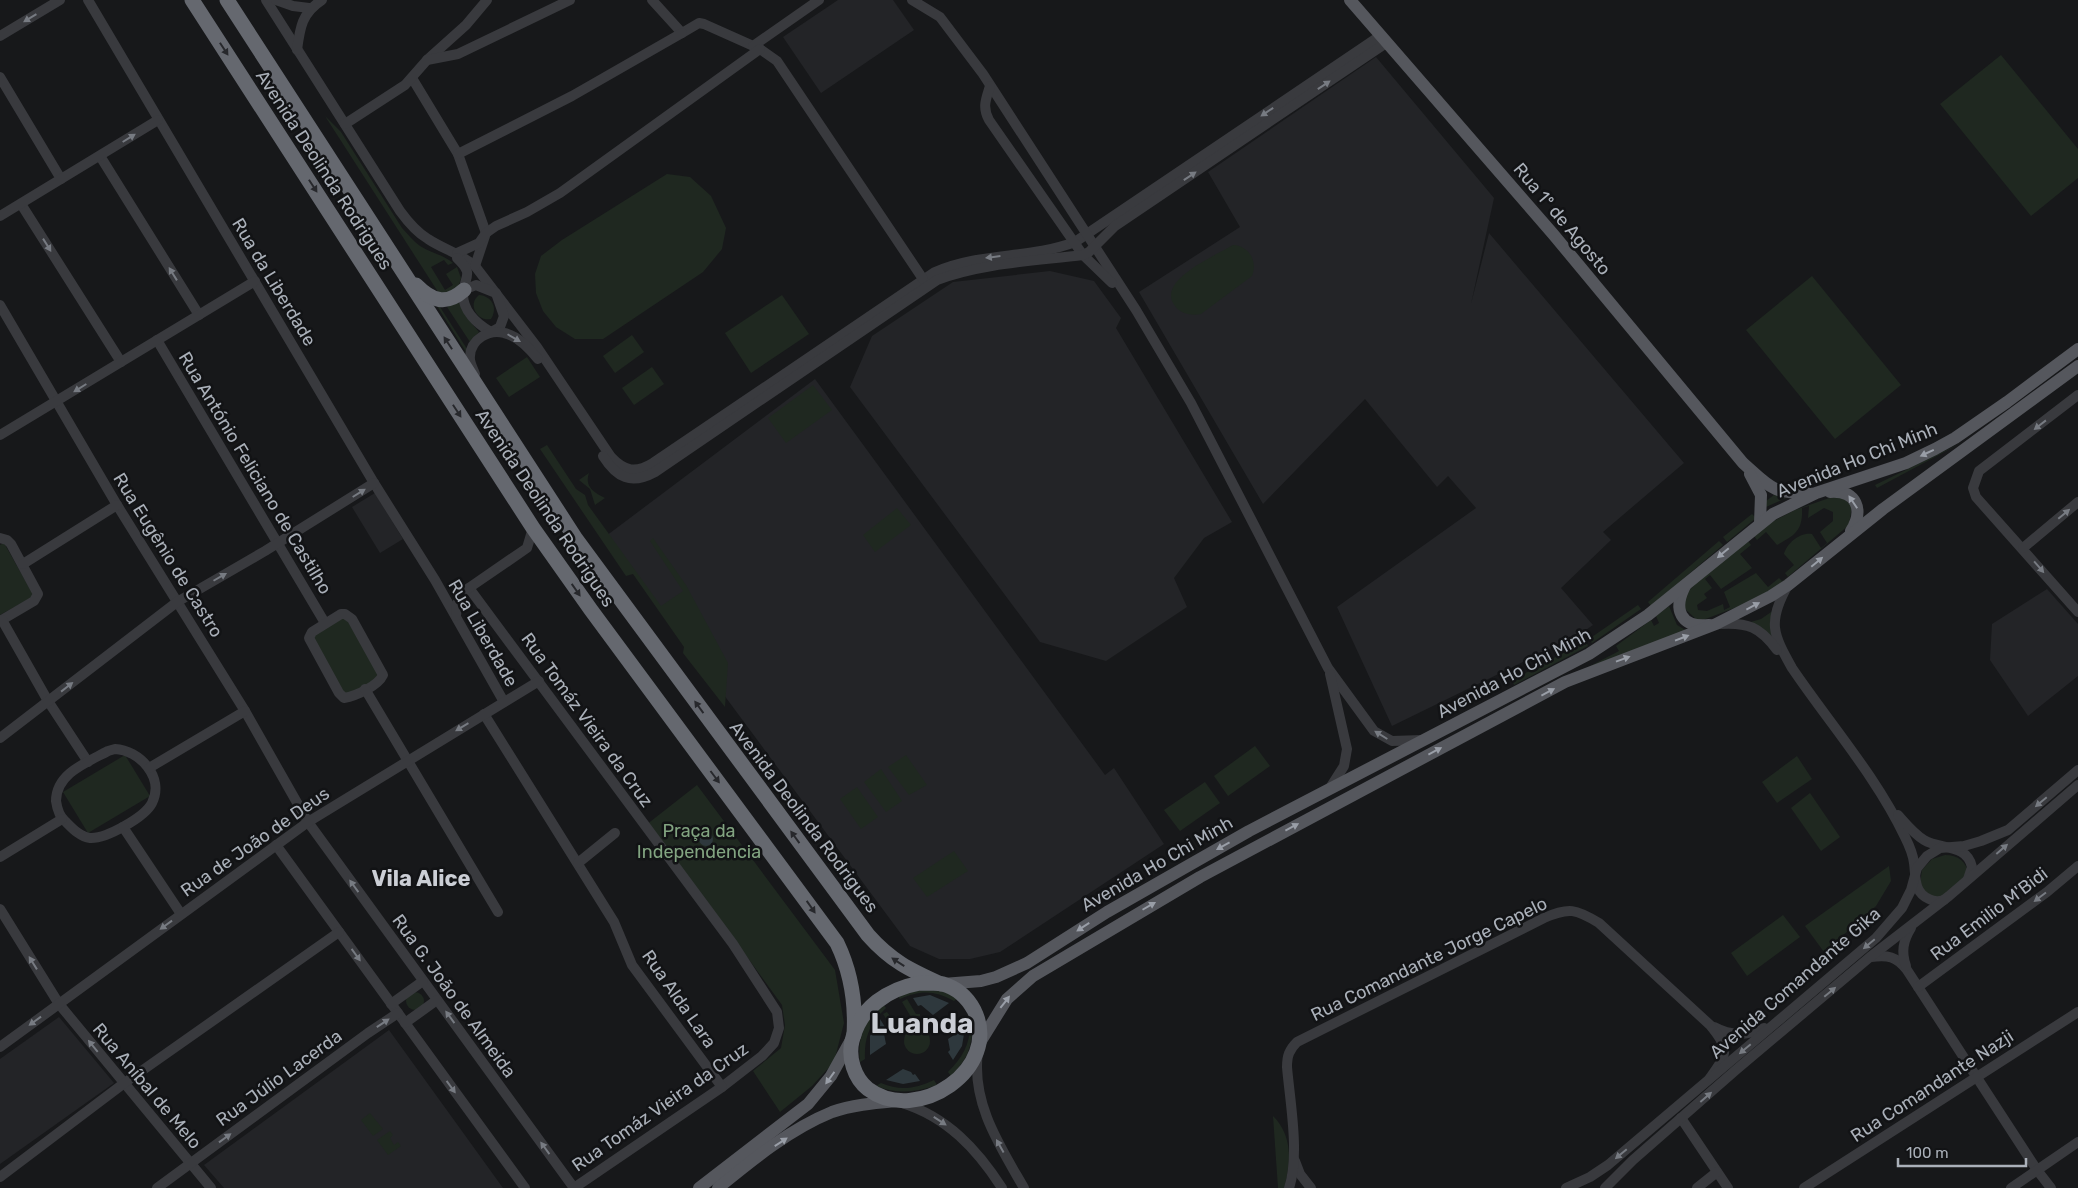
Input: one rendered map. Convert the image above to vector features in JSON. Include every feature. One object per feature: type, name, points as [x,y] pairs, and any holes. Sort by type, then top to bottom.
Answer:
[{"type":"highway","name":"Avenida Deolinda Rodrigues","points":[[192,0],[548,550],[837,943],[845,960],[851,982],[855,1011],[854,1035]]},
{"type":"highway","name":"Avenida Deolinda Rodrigues","points":[[227,0],[576,539],[868,935],[882,951],[897,962],[941,984]]},
{"type":"highway","points":[[399,268],[426,295],[435,300],[446,300],[464,290]]},
{"type":"highway","points":[[914,984],[941,984],[956,989],[970,1003],[976,1014],[980,1044],[966,1070],[955,1082],[945,1089],[922,1099],[896,1101],[871,1091],[858,1078],[852,1058],[851,1046],[854,1035],[866,1012],[886,994],[914,984]]},
{"type":"main road","name":"Rua 1º de Agosto","points":[[1350,0],[1553,234],[1743,463]]},
{"type":"main road","name":"Avenida Ho Chi Minh","points":[[941,984],[981,981],[996,977],[1027,963],[1150,887],[1256,828],[1589,654],[1642,619],[1773,514],[1816,493],[1906,463],[1935,449],[2007,402],[2078,349]]},
{"type":"main road","name":"Avenida Ho Chi Minh","points":[[980,1044],[1007,999],[1024,982],[1141,911],[1266,841],[1565,682],[1716,624],[1788,585],[1845,538],[2078,366]]},
{"type":"main road","points":[[1743,463],[1768,485],[1782,492],[1816,493],[1837,491],[1844,493],[1855,502],[1859,514],[1858,520],[1845,538]]},
{"type":"main road","points":[[1743,463],[1761,494],[1760,523]]},
{"type":"main road","points":[[1687,584],[1679,606],[1683,618],[1693,625],[1716,624]]},
{"type":"main road","points":[[698,1188],[808,1104],[831,1076],[854,1035]]},
{"type":"main road","points":[[718,1188],[740,1170],[812,1122],[832,1112],[863,1105],[896,1101]]},
{"type":"street","points":[[0,36],[60,0]]},
{"type":"street","name":"Rua da Liberdade","points":[[88,0],[374,483],[435,580]]},
{"type":"street","points":[[266,0],[410,224],[429,239],[476,266],[537,347],[611,457],[624,467],[637,470],[653,463],[923,279],[960,263],[1048,251],[1075,242],[1383,39]]},
{"type":"street","points":[[276,0],[293,6],[309,8]]},
{"type":"street","points":[[297,50],[302,22],[309,8],[322,0]]},
{"type":"street","points":[[345,124],[405,85],[427,60],[466,25],[487,0]]},
{"type":"street","points":[[427,60],[458,54],[570,0]]},
{"type":"street","points":[[652,0],[682,33]]},
{"type":"street","points":[[452,251],[479,244],[486,233],[503,222],[527,212],[560,193],[819,0]]},
{"type":"street","points":[[912,0],[940,17],[990,86],[1136,310],[1190,403],[1328,668],[1374,731],[1392,741],[1428,739]]},
{"type":"street","points":[[458,154],[572,96],[699,23],[704,24],[756,47],[777,61],[923,279]]},
{"type":"street","points":[[452,251],[467,270],[464,301],[471,315],[480,325],[491,332],[503,332],[512,336],[531,350],[608,464],[622,476],[639,479],[655,472],[938,280],[957,272],[977,268],[1083,255],[1115,226],[1383,39]]},
{"type":"street","points":[[0,77],[61,179]]},
{"type":"street","points":[[412,78],[458,154],[486,233],[476,266]]},
{"type":"street","points":[[990,86],[984,104],[984,112],[989,120],[1083,255],[1105,275],[1136,310]]},
{"type":"street","points":[[0,216],[158,120]]},
{"type":"street","points":[[100,156],[199,315]]},
{"type":"street","points":[[22,204],[121,362]]},
{"type":"street","points":[[1056,259],[1079,262],[1105,275]]},
{"type":"street","points":[[0,435],[255,281]]},
{"type":"street","points":[[464,290],[476,286],[496,293]]},
{"type":"street","points":[[492,412],[470,357],[474,343],[500,327],[504,316],[496,293]]},
{"type":"street","name":"Rua Eugênio de Castro","points":[[2,312],[117,505],[245,711],[308,822]]},
{"type":"street","name":"Rua António Feliciano de Castilho","points":[[157,340],[326,623]]},
{"type":"street","points":[[2078,395],[1980,471],[1973,488],[1976,496],[2078,612]]},
{"type":"street","points":[[0,738],[178,602],[374,483]]},
{"type":"street","points":[[2023,548],[2078,502]]},
{"type":"street","points":[[23,564],[117,505]]},
{"type":"street","points":[[456,616],[457,604],[466,590],[527,548],[533,528]]},
{"type":"street","points":[[0,538],[7,540],[11,544],[37,591],[37,598],[1,621],[48,701],[88,762]]},
{"type":"street","points":[[527,548],[548,550]]},
{"type":"street","points":[[435,580],[448,590],[466,590]]},
{"type":"street","name":"Rua Liberdade","points":[[435,580],[504,702]]},
{"type":"street","points":[[1788,585],[1776,610],[1775,624],[1776,638],[1792,668]]},
{"type":"street","name":"Rua Tomáz Vieira da Cruz","points":[[466,590],[540,681],[733,944],[776,1012],[779,1028],[774,1043],[762,1056],[722,1087],[574,1188]]},
{"type":"street","points":[[341,614],[346,614],[352,619],[383,675],[381,679],[349,697],[344,698],[339,693],[310,642],[312,632],[326,623],[341,614]]},
{"type":"street","points":[[1716,624],[1734,623],[1756,628],[1765,635],[1792,668],[1887,803],[1909,845],[1914,862],[1917,887],[1925,897],[1935,902],[1945,899]]},
{"type":"street","points":[[1328,668],[1347,749],[1344,766],[1329,790]]},
{"type":"street","name":"Rua de João de Deus","points":[[0,1047],[308,822],[407,760],[540,681]]},
{"type":"street","points":[[365,689],[498,912]]},
{"type":"street","points":[[149,768],[245,711]]},
{"type":"street","name":"Rua Alda Lara","points":[[484,714],[614,922],[632,966],[722,1087]]},
{"type":"street","points":[[122,749],[137,756],[149,768],[155,791],[151,805],[136,819],[123,827],[100,837],[88,838],[81,835],[62,819],[56,804],[60,782],[88,762],[108,751],[122,749]]},
{"type":"street","name":"Avenida Comandante Gika","points":[[1566,1188],[1590,1177],[1608,1165],[1876,938],[1902,908],[1911,890],[1914,874],[1927,856],[1940,848],[1964,846],[2008,830],[2078,770]]},
{"type":"street","name":"Avenida Comandante Gika","points":[[1605,1188],[1633,1160],[1681,1118],[1870,957],[1966,882],[2078,785]]},
{"type":"street","points":[[1887,803],[1924,840],[1958,850],[1971,861],[1971,873],[1966,882]]},
{"type":"street","points":[[0,857],[62,819]]},
{"type":"street","name":"Rua G. João de Almeida","points":[[308,822],[574,1188]]},
{"type":"street","points":[[123,827],[180,914]]},
{"type":"street","points":[[578,863],[615,833]]},
{"type":"street","points":[[276,845],[524,1188]]},
{"type":"street","name":"Rua Emilio M'Bidi","points":[[1918,987],[2047,892],[2078,866]]},
{"type":"street","name":"Rua Aníbal de Melo","points":[[0,909],[59,1004],[123,1084],[211,1188]]},
{"type":"street","name":"Rua Comandante Jorge Capelo","points":[[1289,1188],[1293,1172],[1294,1155],[1286,1067],[1291,1048],[1298,1042],[1359,1010],[1544,918],[1564,910],[1579,912],[1599,923],[1710,1025],[1722,1039],[1725,1048],[1720,1064],[1710,1078]]},
{"type":"street","points":[[1907,970],[1902,954],[1903,946],[1905,938],[1916,921]]},
{"type":"street","points":[[0,1178],[123,1084],[339,932]]},
{"type":"street","points":[[1870,957],[1891,956],[1898,959],[1907,970],[2037,1170],[2051,1188]]},
{"type":"street","points":[[391,1004],[423,981]]},
{"type":"street","points":[[405,1023],[437,1000]]},
{"type":"street","name":"Rua Comandante Nazji","points":[[1804,1188],[2078,1012]]},
{"type":"street","name":"Rua Júlio Lacerda","points":[[158,1188],[398,1013]]},
{"type":"street","name":"Rua Comandante Jorge Capelo","points":[[1710,1025],[1729,1034],[1752,1034],[1778,1021]]},
{"type":"street","points":[[980,1044],[977,1078],[982,1104],[995,1137],[1024,1188]]},
{"type":"street","points":[[896,1101],[924,1111],[961,1136],[985,1164],[1002,1188]]},
{"type":"street","points":[[1681,1118],[1728,1188]]},
{"type":"street","points":[[2010,1188],[2078,1142]]},
{"type":"street","name":"Rua Comandante Jorge Capelo","points":[[1294,1155],[1300,1174],[1311,1188]]},
{"type":"street","points":[[1697,1188],[1718,1172]]},
{"type":"shaded area","points":[[838,0],[893,0],[914,30],[821,93],[783,37]]},
{"type":"shaded area","points":[[1376,57],[1494,198],[1471,304],[1489,233],[1684,463],[1603,532],[1611,540],[1561,588],[1593,625],[1580,634],[1392,726],[1337,607],[1476,508],[1448,476],[1437,487],[1365,399],[1263,504],[1139,292],[1240,227],[1208,172]]},
{"type":"shaded area","points":[[1050,271],[1094,281],[1121,318],[1116,328],[1232,522],[1204,538],[1174,578],[1187,607],[1106,661],[1040,642],[850,387],[872,336],[953,282]]},
{"type":"shaded area","points":[[815,379],[1105,775],[1114,768],[1164,844],[1000,952],[970,959],[939,959],[910,946],[606,536]]},
{"type":"shaded area","points":[[375,493],[403,539],[380,553],[352,507]]},
{"type":"shaded area","points":[[2047,589],[2078,624],[2078,676],[2028,716],[1990,660],[1992,624]]},
{"type":"shaded area","points":[[703,832],[709,832],[713,839],[709,846],[703,846],[699,842],[699,836]]},
{"type":"shaded area","points":[[930,995],[949,1003],[933,1015],[921,1005],[918,1006],[913,998]]},
{"type":"shaded area","points":[[59,1017],[114,1083],[0,1164],[0,1059]]},
{"type":"shaded area","points":[[880,1019],[885,1027],[883,1029],[886,1044],[870,1055],[870,1036]]},
{"type":"shaded area","points":[[965,1028],[962,1046],[953,1060],[948,1052],[950,1050],[948,1039]]},
{"type":"shaded area","points":[[389,1030],[503,1188],[224,1188],[204,1165]]},
{"type":"shaded area","points":[[903,1069],[911,1072],[913,1075],[915,1074],[920,1081],[903,1084],[886,1080]]},
{"type":"green space","points":[[2001,55],[2078,149],[2078,178],[2031,216],[1940,104]]},
{"type":"green space","points":[[325,116],[341,132],[402,228],[420,246],[453,263],[448,265],[444,260],[431,267],[445,290],[453,285],[446,274],[457,267],[461,278],[458,288],[440,295]]},
{"type":"green space","points":[[667,174],[690,177],[711,196],[726,228],[722,249],[703,272],[603,339],[575,339],[556,327],[543,311],[536,293],[535,274],[541,256],[562,240]]},
{"type":"green space","points":[[1233,245],[1244,248],[1251,255],[1254,265],[1252,276],[1201,314],[1187,314],[1177,309],[1171,297],[1173,287],[1180,279],[1190,270]]},
{"type":"green space","points":[[1812,276],[1901,385],[1835,439],[1746,330]]},
{"type":"green space","points":[[479,295],[490,300],[494,307],[491,319],[482,318],[475,312],[474,303]]},
{"type":"green space","points":[[782,295],[809,334],[751,373],[725,333]]},
{"type":"green space","points":[[459,302],[467,318],[479,332],[470,342],[447,307]]},
{"type":"green space","points":[[437,306],[440,307],[467,349],[466,352]]},
{"type":"green space","points":[[632,335],[644,352],[615,373],[603,356]]},
{"type":"green space","points":[[527,357],[540,377],[509,397],[496,378]]},
{"type":"green space","points":[[652,367],[664,384],[634,405],[622,388]]},
{"type":"green space","points":[[813,385],[832,410],[786,443],[768,418]]},
{"type":"green space","points":[[1961,443],[1877,488],[1875,485]]},
{"type":"green space","points":[[547,445],[576,489],[585,495],[588,505],[661,606],[683,591],[650,541],[653,538],[686,585],[728,663],[725,707],[683,653],[684,647],[633,574],[626,576],[540,449]]},
{"type":"green space","points":[[589,473],[589,486],[594,492],[605,498],[595,505],[590,489],[579,480]]},
{"type":"green space","points":[[1774,495],[1786,498],[1766,507],[1766,501]]},
{"type":"green space","points":[[1835,496],[1842,497],[1852,506],[1849,525],[1788,577],[1785,573],[1794,565],[1784,554],[1788,546],[1795,539],[1803,535],[1812,534],[1821,548],[1827,543],[1820,532],[1833,521],[1833,512],[1824,508],[1808,518],[1809,506],[1802,508],[1800,527],[1794,535],[1777,545],[1766,532],[1757,540],[1754,536],[1748,541],[1751,545],[1740,554],[1752,568],[1721,589],[1710,575],[1705,579],[1712,588],[1704,594],[1707,598],[1697,605],[1698,610],[1707,611],[1723,604],[1724,610],[1730,607],[1724,592],[1756,573],[1768,587],[1779,578],[1782,581],[1787,578],[1776,587],[1750,602],[1703,620],[1696,619],[1684,608],[1685,595],[1696,583],[1768,524],[1795,510]]},
{"type":"green space","points":[[897,508],[911,525],[875,552],[863,535]]},
{"type":"green space","points":[[1752,514],[1756,518],[1727,542],[1723,537]]},
{"type":"green space","points":[[1719,541],[1723,545],[1651,606],[1648,602]]},
{"type":"green space","points":[[4,543],[34,596],[0,615],[0,545]]},
{"type":"green space","points":[[1638,605],[1641,609],[1592,643],[1589,639]]},
{"type":"green space","points":[[1669,606],[1677,625],[1687,631],[1571,676],[1619,651],[1616,646],[1651,620],[1654,626],[1659,623],[1656,616]]},
{"type":"green space","points":[[1774,610],[1772,638],[1747,623],[1761,619]]},
{"type":"green space","points":[[345,617],[381,676],[345,697],[310,637]]},
{"type":"green space","points":[[1586,641],[1588,646],[1514,685],[1512,680]]},
{"type":"green space","points":[[1255,746],[1270,766],[1228,796],[1214,776]]},
{"type":"green space","points":[[125,755],[150,796],[88,833],[63,792]]},
{"type":"green space","points":[[906,755],[927,785],[909,795],[888,767]]},
{"type":"green space","points":[[1797,756],[1812,779],[1777,803],[1762,782]]},
{"type":"green space","points":[[881,769],[902,801],[886,812],[864,782]]},
{"type":"green space","points":[[1205,782],[1220,803],[1180,831],[1164,810]]},
{"type":"green space","name":"Praça da Independencia","points":[[697,785],[835,970],[844,1023],[834,1062],[812,1086],[780,1112],[753,1071],[781,1048],[785,1025],[782,1005],[718,917],[646,825]]},
{"type":"green space","points":[[857,787],[878,817],[861,829],[840,799]]},
{"type":"green space","points":[[1810,793],[1840,837],[1821,851],[1791,808]]},
{"type":"green space","points":[[954,851],[968,871],[927,897],[913,878]]},
{"type":"green space","points":[[1945,855],[1954,856],[1961,860],[1966,866],[1968,874],[1937,900],[1927,895],[1922,889],[1922,870],[1932,859]]},
{"type":"green space","points":[[1889,866],[1891,881],[1876,906],[1824,952],[1805,926]]},
{"type":"green space","points":[[1783,915],[1800,937],[1747,976],[1731,953]]},
{"type":"green space","points":[[928,987],[959,997],[954,1001],[947,997],[927,992],[900,999],[896,994]]},
{"type":"green space","points":[[415,992],[421,995],[424,1001],[421,1007],[415,1010],[409,1007],[406,1001],[409,995]]},
{"type":"green space","points":[[907,999],[916,1014],[920,1014],[920,1016],[911,1017],[902,1002]]},
{"type":"green space","points":[[882,1003],[886,1008],[876,1019],[869,1031],[865,1059],[860,1062],[861,1037],[871,1016]]},
{"type":"green space","points":[[887,1012],[897,1026],[893,1034],[891,1033],[893,1029],[883,1014]]},
{"type":"green space","points":[[974,1022],[966,1057],[951,1076],[948,1072],[964,1051],[969,1039],[970,1025]]},
{"type":"green space","points":[[917,1028],[926,1032],[930,1041],[926,1050],[917,1054],[908,1050],[904,1041],[908,1032]]},
{"type":"green space","points":[[934,1080],[937,1085],[914,1091],[891,1090],[876,1086],[881,1083],[888,1086],[908,1088]]},
{"type":"green space","points":[[370,1113],[383,1129],[373,1136],[361,1120]]},
{"type":"green space","points":[[1273,1116],[1284,1132],[1289,1150],[1284,1188],[1278,1188]]},
{"type":"green space","points":[[390,1131],[393,1135],[390,1138],[394,1145],[398,1142],[401,1146],[388,1155],[377,1140]]},
{"type":"district","name":"Vila Alice","points":[[421,878]]},
{"type":"district","name":"Luanda","points":[[922,1023]]}]
